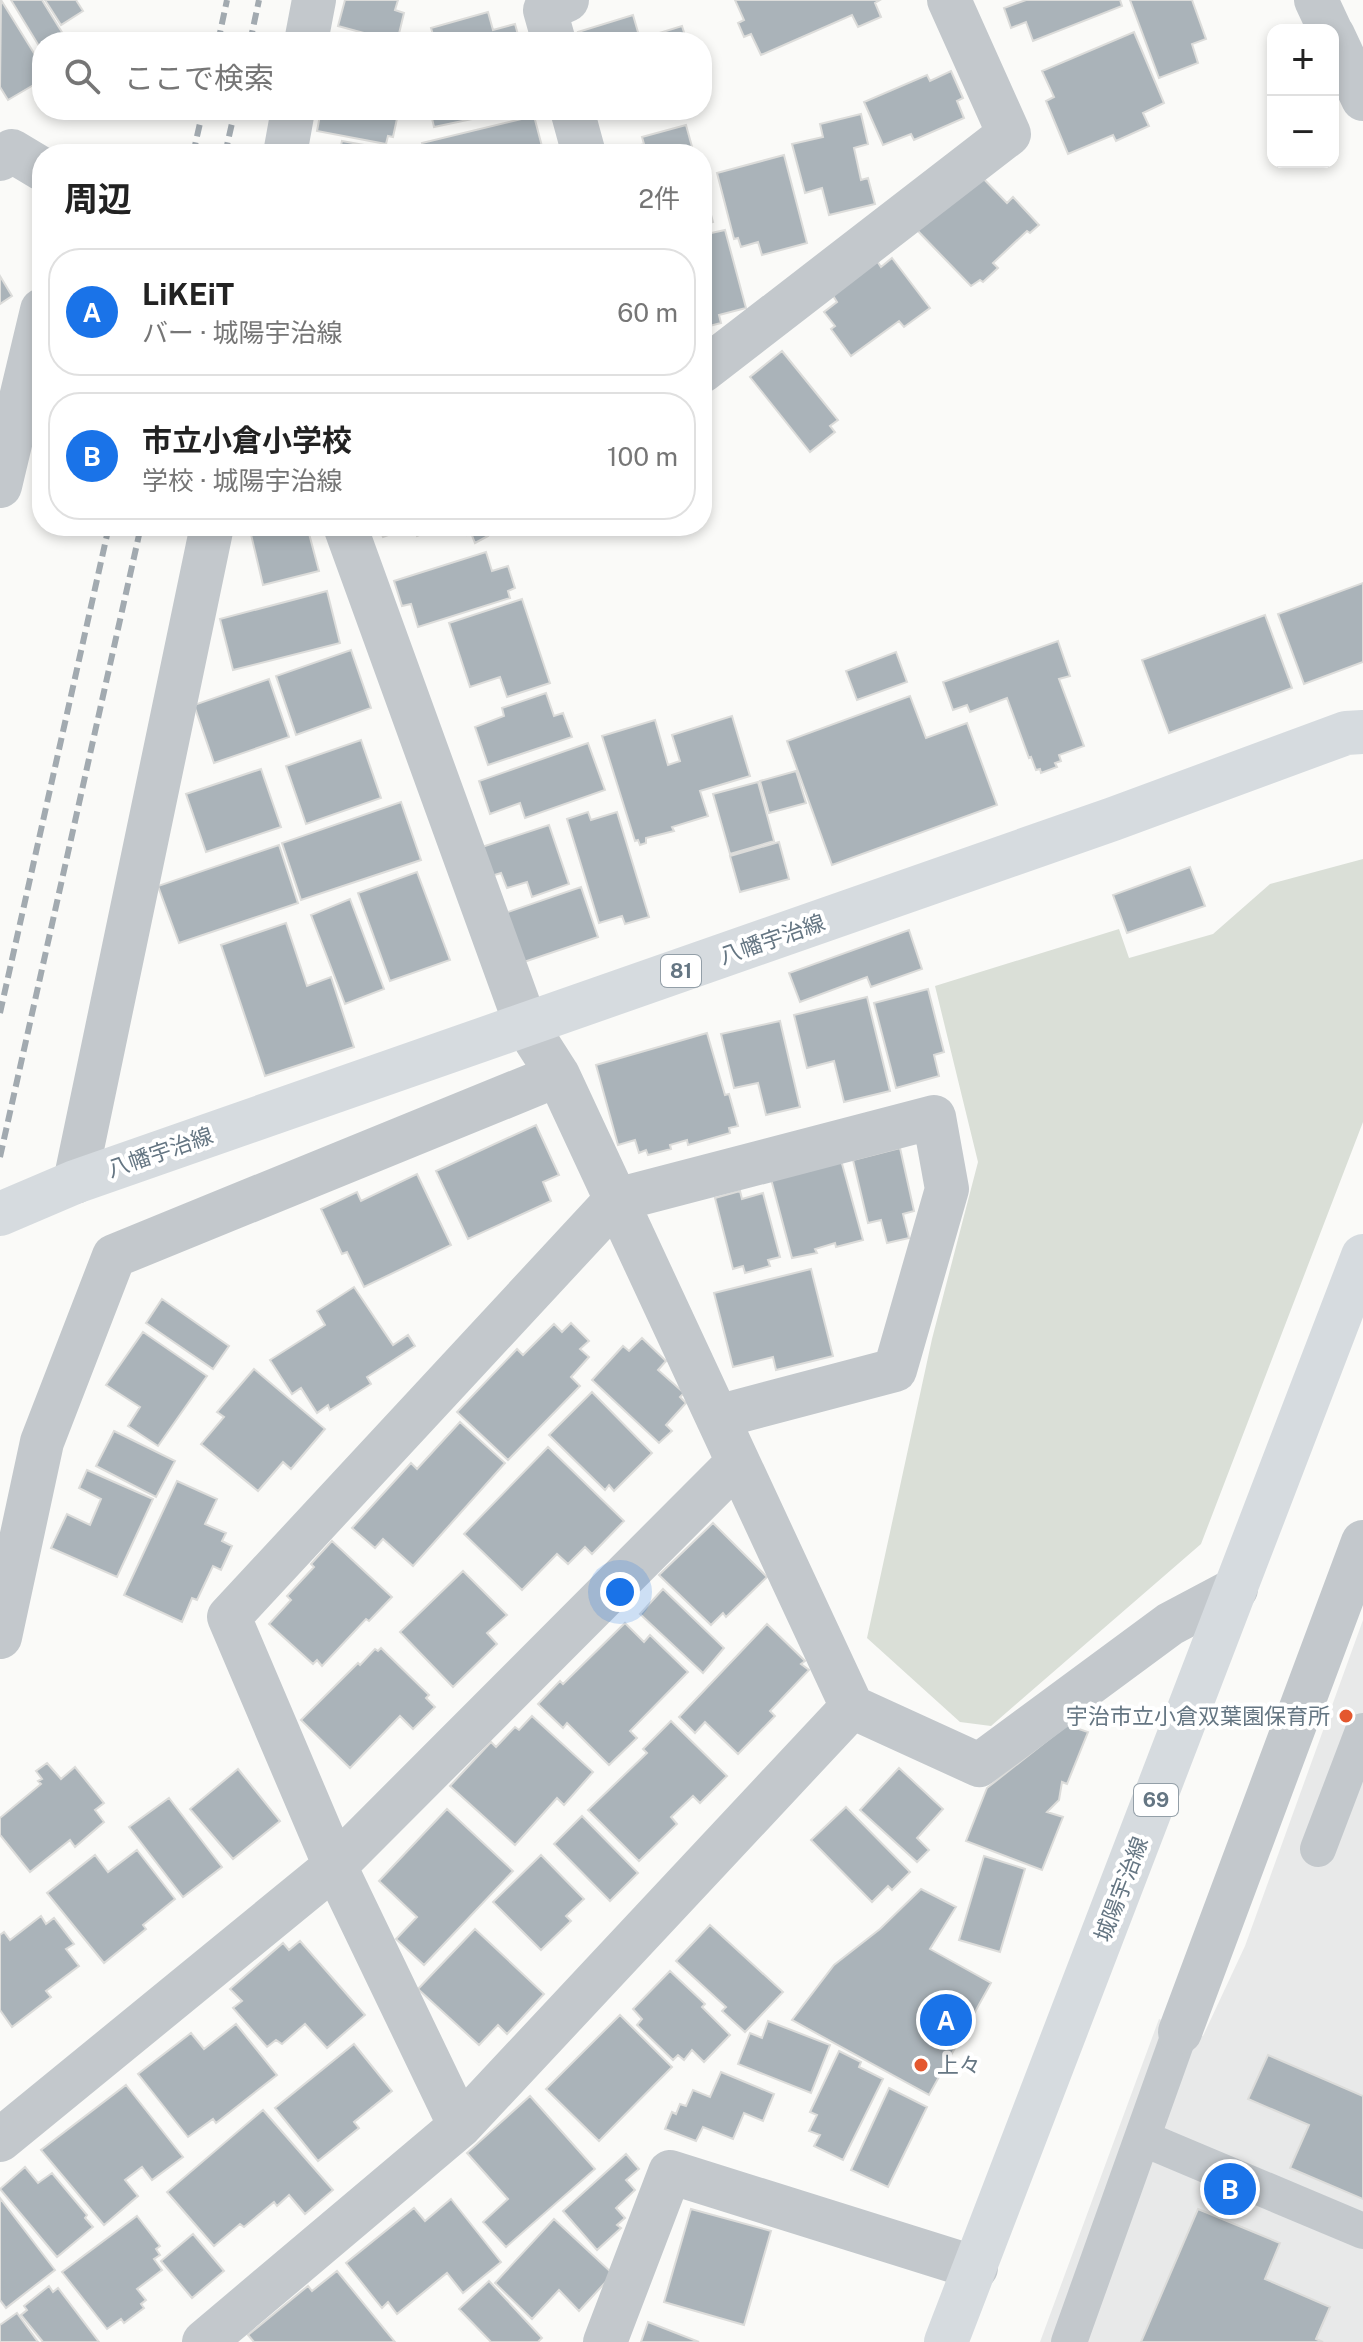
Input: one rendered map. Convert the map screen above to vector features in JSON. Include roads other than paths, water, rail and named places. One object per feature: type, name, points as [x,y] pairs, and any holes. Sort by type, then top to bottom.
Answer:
[{"type":"main road","name":"八幡宇治線","points":[[0,1214],[75,1182],[1113,819],[1346,733],[1363,732]]},
{"type":"main road","name":"城陽宇治線","points":[[946,2342],[1363,1256]]},
{"type":"street","points":[[308,32],[314,0]]},
{"type":"street","points":[[551,32],[545,10],[567,0]]},
{"type":"street","points":[[712,363],[1009,134],[949,0]]},
{"type":"street","points":[[1316,0],[1328,24]]},
{"type":"street","points":[[1339,48],[1363,99]]},
{"type":"street","points":[[287,144],[291,120]]},
{"type":"street","points":[[575,120],[581,144]]},
{"type":"street","points":[[0,159],[12,151],[32,163]]},
{"type":"street","points":[[0,486],[32,352]]},
{"type":"street","points":[[75,1182],[210,536]]},
{"type":"street","points":[[349,536],[526,1025],[558,1075],[852,1707],[979,1765],[1170,1624],[1236,1589]]},
{"type":"street","points":[[0,1637],[42,1442],[114,1256],[558,1075]]},
{"type":"street","points":[[460,2126],[335,1866],[229,1617],[616,1200],[934,1117],[947,1189],[895,1370],[717,1417]]},
{"type":"street","points":[[0,2140],[335,1866],[738,1462]]},
{"type":"street","points":[[1180,2032],[1363,1542]]},
{"type":"street","points":[[204,2342],[460,2126],[852,1707]]},
{"type":"street","points":[[605,2342],[670,2172],[976,2268]]},
{"type":"lane","points":[[1318,1849],[1363,1731]]},
{"type":"lane","points":[[1069,2342],[1180,2032]]},
{"type":"lane","points":[[1142,2138],[1363,2231]]},
{"type":"railway","points":[[220,32],[227,0]]},
{"type":"railway","points":[[252,32],[259,0]]},
{"type":"railway","points":[[195,144],[201,120]]},
{"type":"railway","points":[[227,144],[233,120]]},
{"type":"railway","points":[[0,1013],[107,536]]},
{"type":"railway","points":[[0,1157],[139,536]]},
{"type":"place","name":"宇治市立小倉双葉園保育所","points":[[1346,1716]]},
{"type":"place","name":"LiKEiT","points":[[946,2020]]},
{"type":"place","name":"上々","points":[[921,2065]]},
{"type":"place","name":"市立小倉小学校","points":[[1230,2189]]}]
